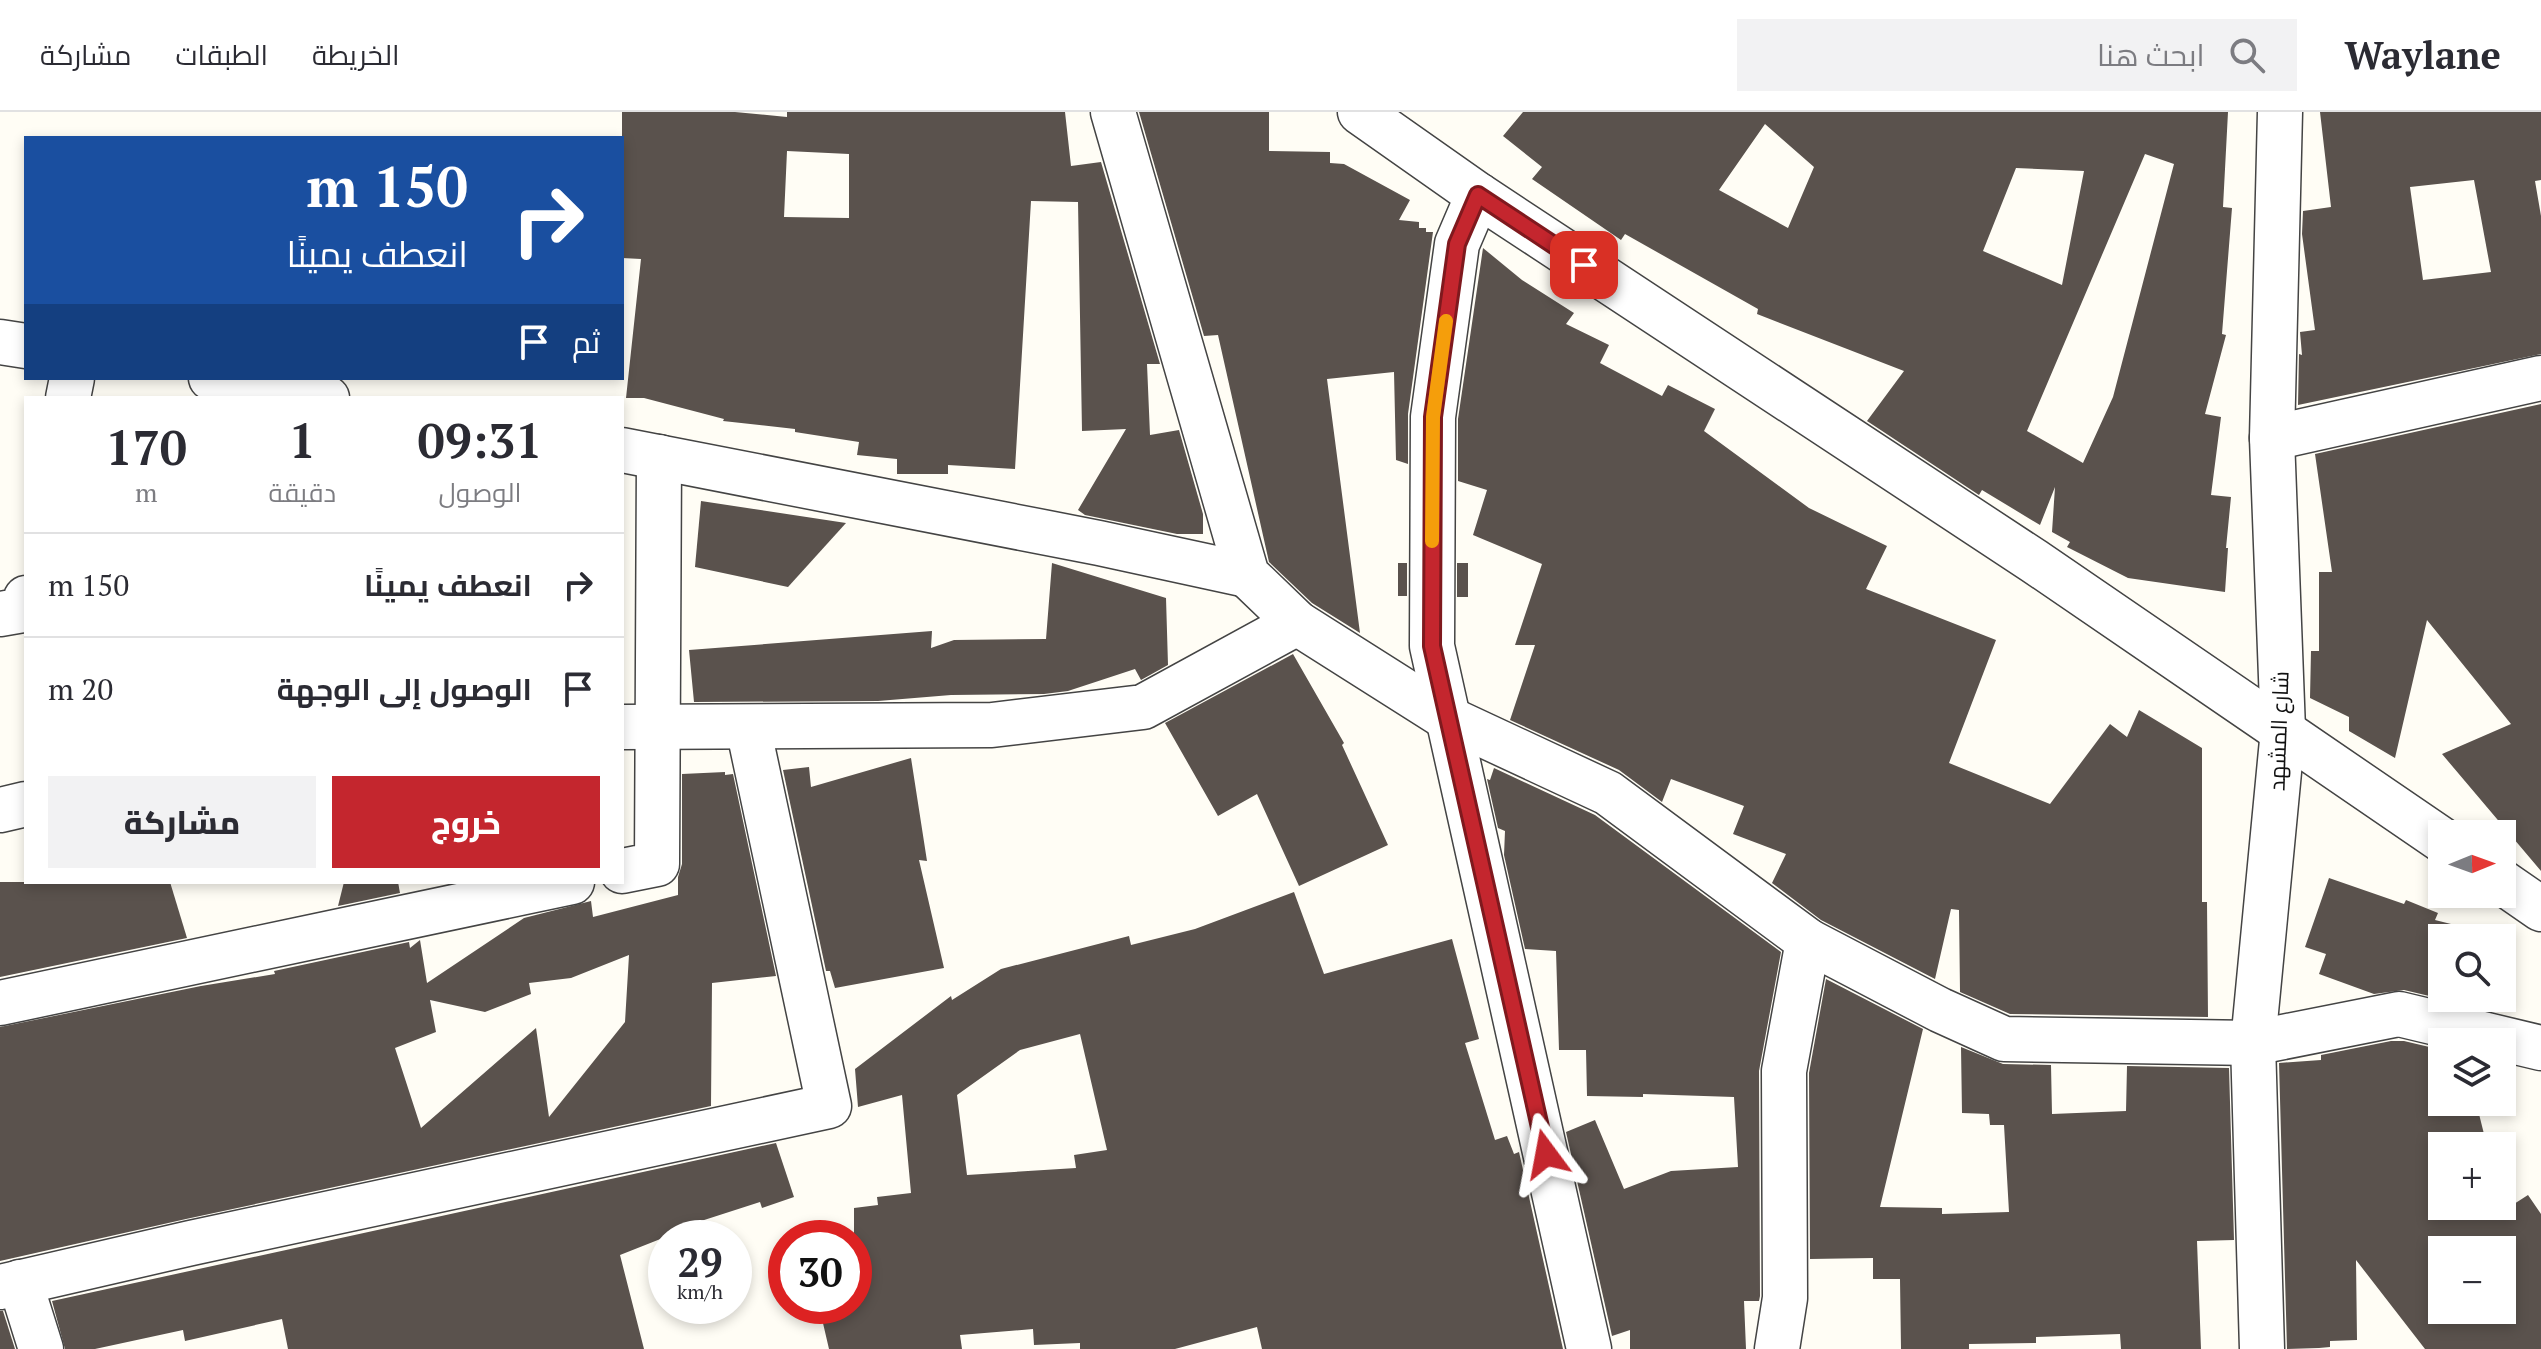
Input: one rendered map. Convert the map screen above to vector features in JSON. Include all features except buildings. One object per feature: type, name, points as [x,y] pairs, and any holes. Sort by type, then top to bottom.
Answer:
[{"type":"street","points":[[1113,112],[1247,575],[1297,623],[1447,718],[1608,793],[1808,941],[1940,1010],[2004,1039],[2253,1043],[2399,1014],[2541,1048]]},
{"type":"street","points":[[1360,112],[1478,195],[2034,561],[2428,830]]},
{"type":"street","name":"شارع المشهد","points":[[2262,1349],[2253,1043],[2283,730],[2272,438],[2280,112]]},
{"type":"street","points":[[1478,195],[1457,244],[1433,417],[1432,646],[1589,1349]]},
{"type":"street","points":[[0,342],[24,346]]},
{"type":"street","points":[[2272,438],[2541,378]]},
{"type":"street","points":[[223,380],[315,396]]},
{"type":"street","points":[[624,871],[657,864],[640,727],[641,454],[1099,543],[1247,575]]},
{"type":"street","points":[[640,727],[992,725],[1143,707],[1297,623]]},
{"type":"street","points":[[41,1349],[10,1284],[829,1106],[748,727]]},
{"type":"street","points":[[0,810],[24,804]]},
{"type":"street","points":[[0,1003],[563,884]]},
{"type":"street","points":[[2516,892],[2541,909]]},
{"type":"street","points":[[1777,1349],[1785,1298],[1784,1071],[1808,941]]},
{"type":"slow traffic","points":[[1432,541],[1433,417],[1446,321]]},
{"type":"route","points":[[1546,1154],[1432,646],[1433,417],[1457,244],[1478,195],[1584,265]]}]
